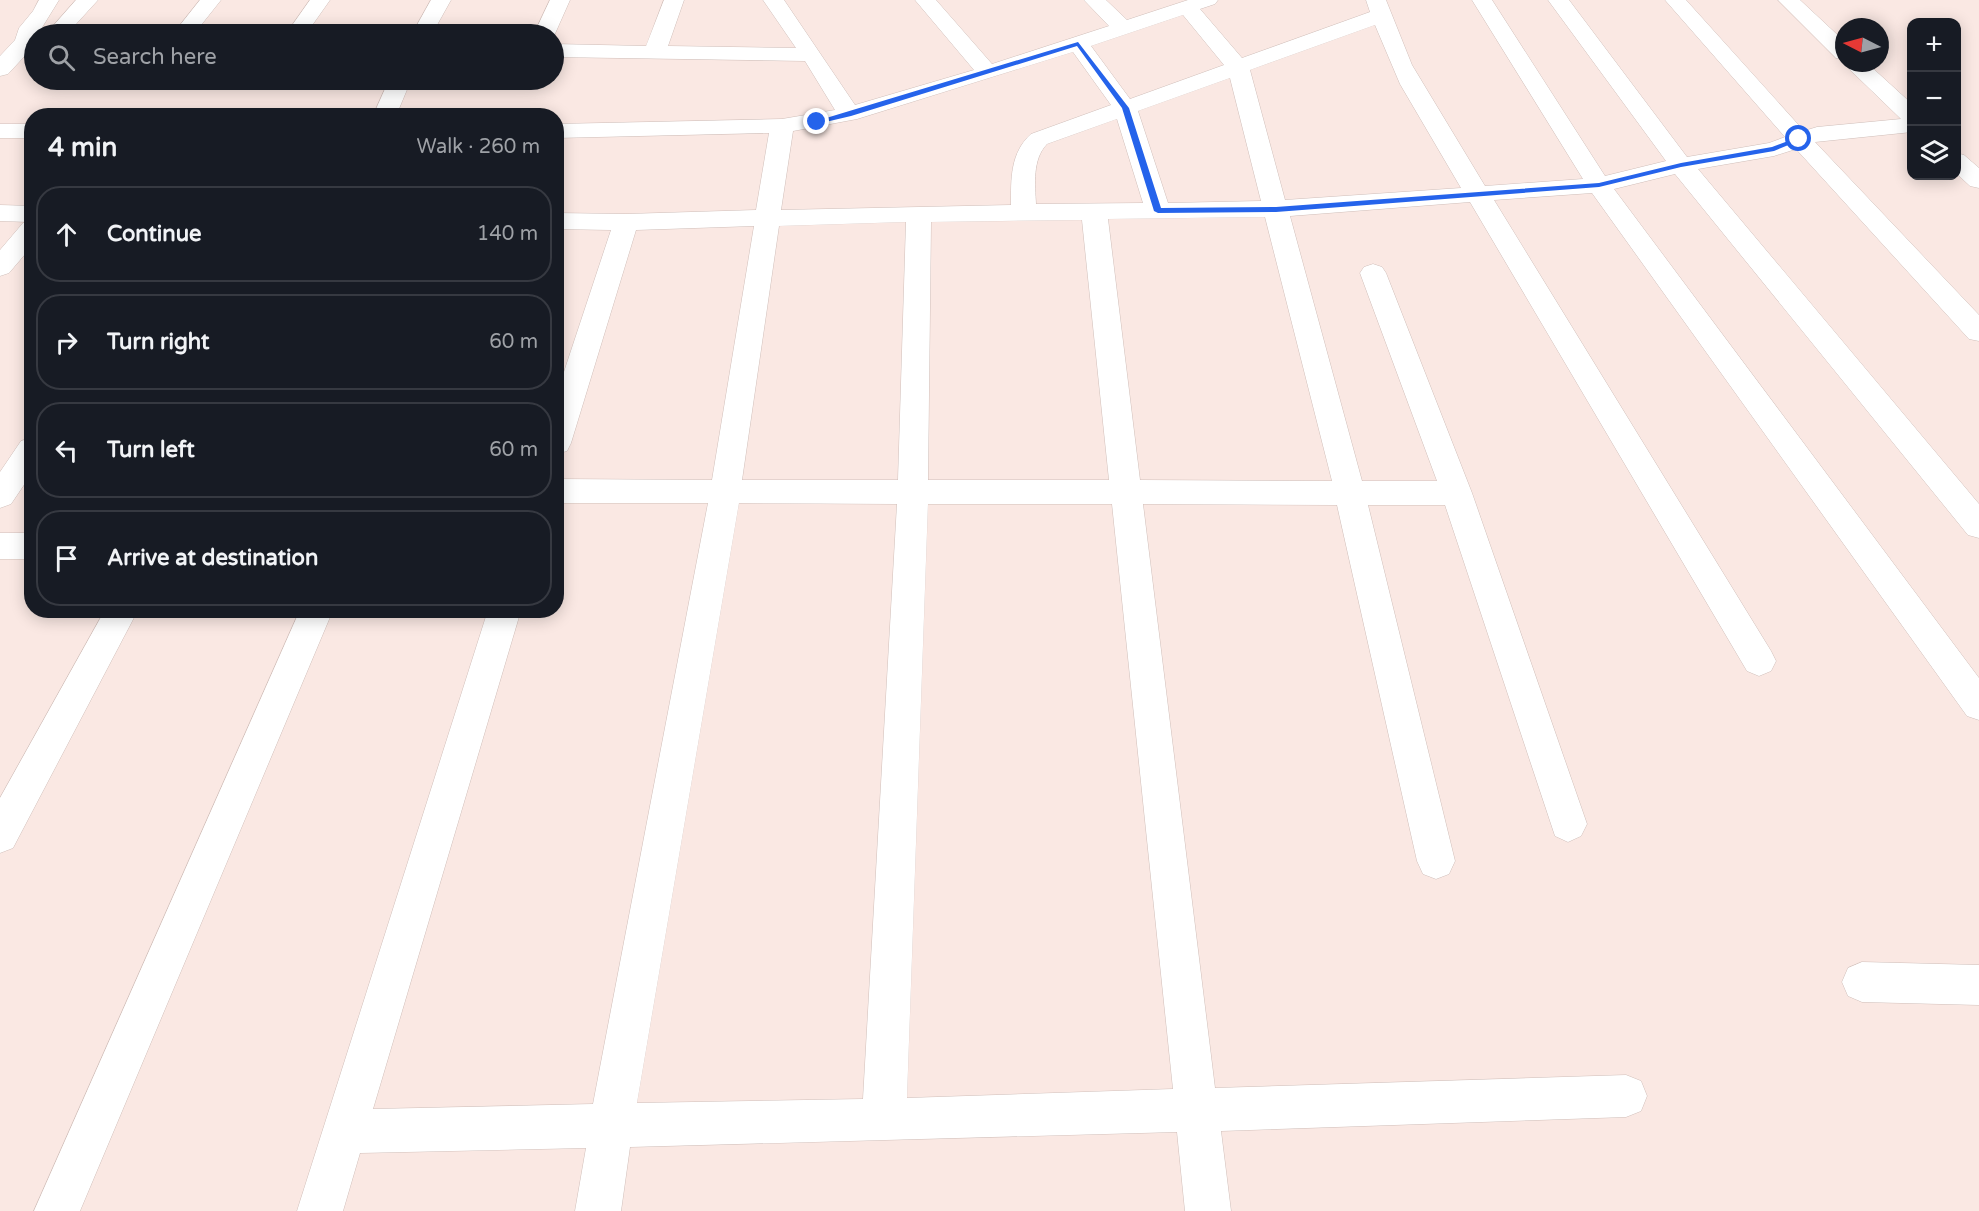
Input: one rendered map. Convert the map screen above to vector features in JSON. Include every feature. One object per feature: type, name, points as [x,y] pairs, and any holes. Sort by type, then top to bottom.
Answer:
[{"type":"street","points":[[33,24],[43,13],[49,0]]},
{"type":"street","points":[[65,24],[88,0]]},
{"type":"street","points":[[191,24],[211,0]]},
{"type":"street","points":[[303,24],[320,0]]},
{"type":"street","points":[[428,24],[441,0]]},
{"type":"street","points":[[549,24],[560,0]]},
{"type":"street","points":[[655,52],[674,0]]},
{"type":"street","points":[[773,0],[812,55],[849,114]]},
{"type":"street","points":[[925,0],[988,73]]},
{"type":"street","points":[[1094,0],[1124,29]]},
{"type":"street","points":[[1482,0],[1599,185],[1979,705]]},
{"type":"street","points":[[1558,0],[1681,165],[1979,526]]},
{"type":"street","points":[[1674,0],[1799,139],[1979,332]]},
{"type":"street","points":[[1788,0],[1835,44]]},
{"type":"street","points":[[564,131],[782,126],[849,114],[988,73],[1197,4],[1238,67],[1350,493],[1436,861]]},
{"type":"street","points":[[1023,213],[1026,158],[1033,143],[1238,67],[1379,7],[1401,65],[1759,661]]},
{"type":"street","points":[[0,42],[24,43]]},
{"type":"street","points":[[1078,44],[1125,108],[1158,211]]},
{"type":"street","points":[[0,69],[24,48]]},
{"type":"street","points":[[564,51],[812,55]]},
{"type":"street","points":[[1864,72],[1907,113]]},
{"type":"street","points":[[388,108],[396,90]]},
{"type":"street","points":[[598,1211],[611,1126],[725,493],[782,126]]},
{"type":"street","points":[[564,221],[626,222],[920,214],[1276,209],[1479,195],[1599,185],[1681,165],[1774,149],[1817,134],[1907,126]]},
{"type":"street","points":[[0,131],[24,131]]},
{"type":"street","points":[[1961,165],[1979,181]]},
{"type":"street","points":[[1094,211],[1208,1211]]},
{"type":"street","points":[[0,213],[24,214]]},
{"type":"street","points":[[884,1120],[913,492],[920,214]]},
{"type":"street","points":[[564,418],[626,222]]},
{"type":"street","points":[[0,267],[24,238]]},
{"type":"street","points":[[1373,273],[1457,493],[1568,824]]},
{"type":"street","points":[[0,496],[24,462]]},
{"type":"street","points":[[564,491],[1457,493]]},
{"type":"street","points":[[0,546],[24,546]]},
{"type":"street","points":[[0,835],[118,618]]},
{"type":"street","points":[[57,1211],[314,618]]},
{"type":"street","points":[[320,1211],[503,618]]},
{"type":"street","points":[[1862,982],[1979,986]]},
{"type":"street","points":[[345,1131],[884,1120],[1626,1096]]},
{"type":"route","points":[[817,122],[988,73],[1078,44],[1125,108],[1158,211],[1276,209],[1599,185],[1681,165],[1774,149],[1799,139]]}]
